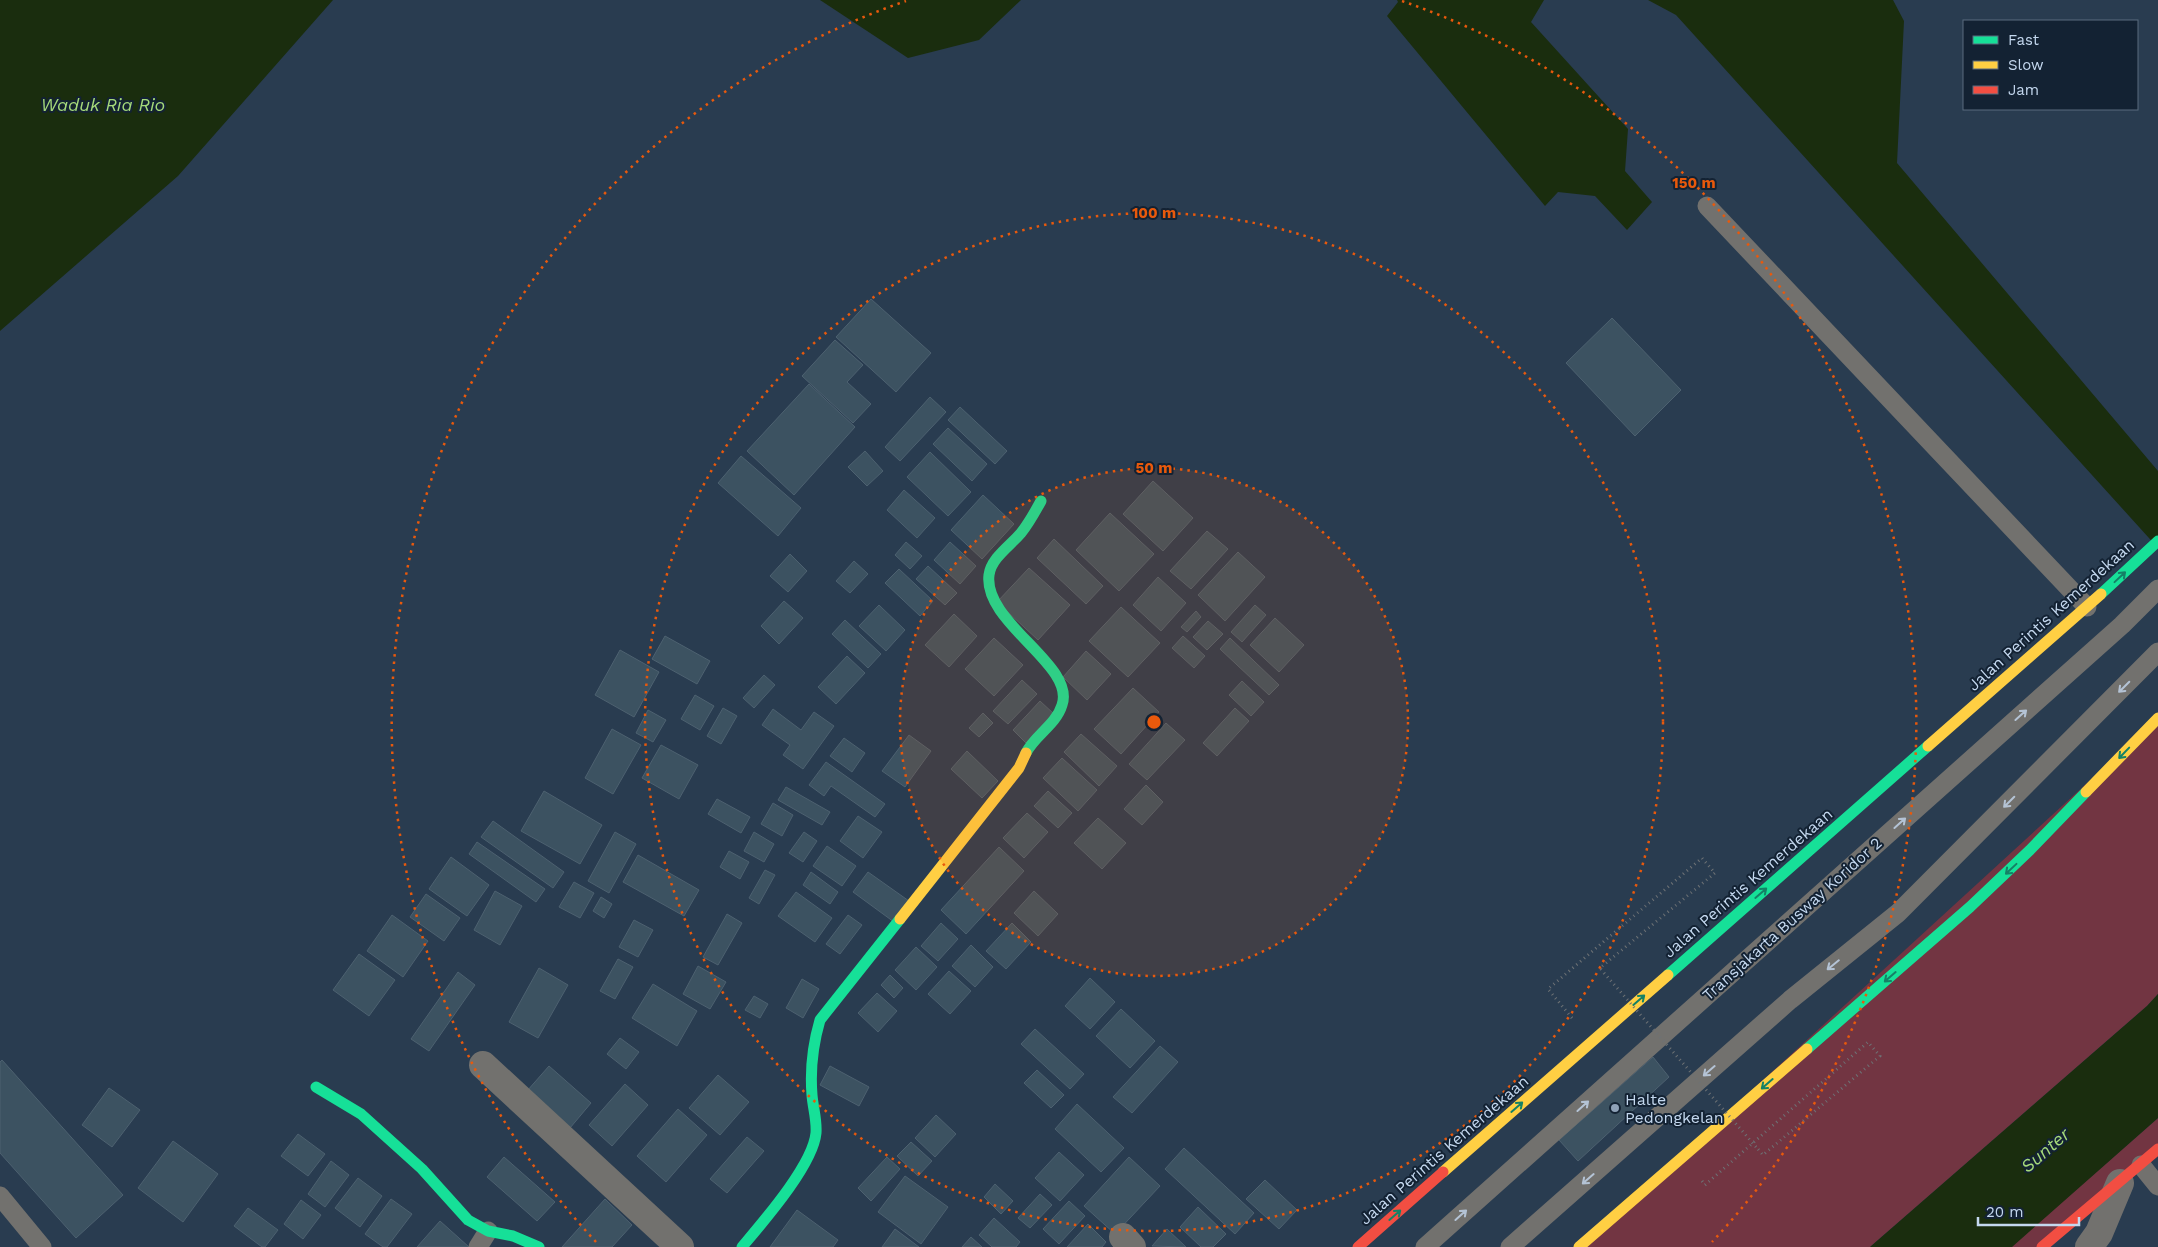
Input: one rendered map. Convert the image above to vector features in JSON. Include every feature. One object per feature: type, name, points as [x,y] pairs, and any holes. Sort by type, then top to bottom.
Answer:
[{"type":"main road","points":[[742,1247],[778,1202],[810,1151],[816,1135],[812,1092],[815,1036],[820,1020],[1019,768],[1033,742],[1060,711],[1064,699],[1062,687],[1044,660],[1006,618],[988,589],[988,575],[996,558],[1013,542],[1034,515],[1040,501]]},
{"type":"main road","name":"Jalan Perintis Kemerdekaan","points":[[1358,1247],[2087,607],[2155,544]]},
{"type":"main road","points":[[1579,1247],[1970,907],[2030,850],[2158,718]]},
{"type":"main road","points":[[316,1087],[361,1114],[422,1169],[468,1220],[488,1231],[513,1236],[539,1247]]},
{"type":"main road","points":[[2042,1247],[2158,1149]]},
{"type":"street","points":[[483,1065],[680,1247]]},
{"type":"street","points":[[2089,1247],[2099,1232],[2120,1183]]},
{"type":"lane","points":[[1707,206],[2087,607]]},
{"type":"lane","name":"Transjakarta Busway Koridor 2","points":[[1425,1247],[2094,649],[2158,589]]},
{"type":"lane","points":[[1510,1247],[1790,1000],[1898,913],[2158,652]]},
{"type":"lane","points":[[2140,1165],[2158,1186]]},
{"type":"lane","points":[[0,1196],[42,1247]]},
{"type":"lane","points":[[478,1247],[488,1231]]},
{"type":"path","points":[[1592,1041],[1548,989],[1702,858],[1715,873],[1600,968],[1604,973],[1757,1148],[1763,1155],[1880,1056],[1868,1042],[1705,1185],[1683,1158]]},
{"type":"shaded area","points":[[2158,718],[2158,994],[2147,1006],[1870,1247],[1581,1247]]},
{"type":"shaded area","points":[[2158,1118],[2158,1148],[2044,1247],[2011,1247]]},
{"type":"water","name":"Waduk Ria Rio","points":[[0,0],[333,0],[178,176],[0,331]]},
{"type":"water","points":[[820,0],[1021,0],[979,40],[908,58]]},
{"type":"water","points":[[1397,0],[1544,0],[1531,22],[1628,129],[1625,171],[1652,202],[1627,230],[1595,196],[1558,192],[1545,206],[1387,16],[1398,2]]},
{"type":"water","points":[[1648,0],[1893,0],[1904,21],[1897,163],[2158,471],[2158,548],[1676,15]]},
{"type":"water","name":"Sunter","points":[[2158,994],[2158,1118],[2012,1247],[1870,1247],[2147,1006]]},
{"type":"building","points":[[871,299],[931,353],[896,392],[836,337]]},
{"type":"building","points":[[1612,318],[1681,390],[1635,436],[1566,363]]},
{"type":"building","points":[[835,340],[863,365],[847,382],[871,404],[853,423],[802,376]]},
{"type":"building","points":[[809,384],[855,427],[794,495],[747,451]]},
{"type":"building","points":[[930,397],[946,412],[900,461],[885,447]]},
{"type":"building","points":[[960,407],[1007,451],[995,464],[948,420]]},
{"type":"building","points":[[948,428],[987,464],[972,481],[933,444]]},
{"type":"building","points":[[865,451],[883,471],[867,486],[848,467]]},
{"type":"building","points":[[930,452],[971,492],[948,516],[907,477]]},
{"type":"building","points":[[741,456],[801,508],[778,536],[718,483]]},
{"type":"building","points":[[1153,481],[1193,518],[1163,551],[1123,514]]},
{"type":"building","points":[[904,490],[935,518],[917,538],[887,510]]},
{"type":"building","points":[[983,495],[1014,524],[982,559],[951,530]]},
{"type":"building","points":[[1110,513],[1154,554],[1119,591],[1076,550]]},
{"type":"building","points":[[1207,531],[1228,549],[1191,589],[1170,571]]},
{"type":"building","points":[[1054,539],[1103,586],[1086,604],[1037,558]]},
{"type":"building","points":[[906,542],[922,556],[910,569],[895,555]]},
{"type":"building","points":[[950,542],[976,566],[960,584],[934,560]]},
{"type":"building","points":[[1238,552],[1265,577],[1225,621],[1198,595]]},
{"type":"building","points":[[790,554],[807,571],[788,592],[770,576]]},
{"type":"building","points":[[854,561],[868,574],[850,593],[836,581]]},
{"type":"building","points":[[928,566],[957,593],[945,605],[916,579]]},
{"type":"building","points":[[1029,568],[1070,605],[1038,640],[997,602]]},
{"type":"building","points":[[899,569],[933,601],[920,616],[885,583]]},
{"type":"building","points":[[1158,577],[1186,603],[1161,631],[1133,605]]},
{"type":"building","points":[[784,601],[803,618],[779,644],[761,626]]},
{"type":"building","points":[[879,605],[905,630],[886,651],[859,626]]},
{"type":"building","points":[[1255,605],[1266,615],[1242,642],[1231,632]]},
{"type":"building","points":[[1121,607],[1160,643],[1128,677],[1089,641]]},
{"type":"building","points":[[1196,611],[1201,617],[1187,632],[1181,627]]},
{"type":"building","points":[[954,614],[977,636],[949,667],[925,645]]},
{"type":"building","points":[[1275,618],[1304,645],[1279,672],[1250,645]]},
{"type":"building","points":[[845,620],[881,654],[868,668],[832,634]]},
{"type":"building","points":[[1208,621],[1223,634],[1207,650],[1193,637]]},
{"type":"building","points":[[665,636],[710,661],[697,684],[652,659]]},
{"type":"building","points":[[1183,636],[1205,656],[1194,668],[1172,648]]},
{"type":"building","points":[[994,638],[1023,665],[994,696],[965,669]]},
{"type":"building","points":[[1230,638],[1279,685],[1269,695],[1220,649]]},
{"type":"building","points":[[620,650],[659,672],[634,717],[595,695]]},
{"type":"building","points":[[1086,651],[1111,674],[1087,700],[1063,677]]},
{"type":"building","points":[[847,656],[865,673],[836,704],[818,687]]},
{"type":"building","points":[[764,675],[775,685],[754,708],[743,698]]},
{"type":"building","points":[[1022,680],[1037,694],[1008,724],[993,711]]},
{"type":"building","points":[[1242,681],[1264,702],[1251,716],[1229,695]]},
{"type":"building","points":[[1133,688],[1159,712],[1121,754],[1094,729]]},
{"type":"building","points":[[695,695],[714,706],[700,730],[681,719]]},
{"type":"building","points":[[1040,701],[1054,714],[1026,743],[1013,730]]},
{"type":"building","points":[[723,708],[737,716],[721,744],[707,736]]},
{"type":"building","points":[[1235,708],[1249,721],[1217,756],[1203,743]]},
{"type":"building","points":[[773,709],[801,730],[814,712],[834,726],[803,769],[783,755],[790,745],[762,725]]},
{"type":"building","points":[[648,710],[666,720],[653,742],[636,733]]},
{"type":"building","points":[[983,713],[993,723],[979,737],[969,728]]},
{"type":"building","points":[[1166,723],[1185,740],[1147,780],[1129,764]]},
{"type":"building","points":[[612,729],[641,745],[613,794],[585,778]]},
{"type":"building","points":[[1081,734],[1117,766],[1099,786],[1064,752]]},
{"type":"building","points":[[909,735],[931,751],[905,787],[882,771]]},
{"type":"building","points":[[844,738],[865,753],[852,772],[830,756]]},
{"type":"building","points":[[661,745],[698,765],[679,799],[642,778]]},
{"type":"building","points":[[967,751],[998,781],[982,798],[951,769]]},
{"type":"building","points":[[1062,758],[1097,790],[1078,811],[1043,778]]},
{"type":"building","points":[[826,762],[885,804],[875,817],[831,786],[824,796],[809,785]]},
{"type":"building","points":[[1146,785],[1163,802],[1142,825],[1124,809]]},
{"type":"building","points":[[786,787],[830,812],[822,825],[778,800]]},
{"type":"building","points":[[544,791],[602,825],[580,864],[521,831]]},
{"type":"building","points":[[1048,791],[1072,813],[1058,828],[1034,806]]},
{"type":"building","points":[[717,799],[750,817],[741,833],[708,814]]},
{"type":"building","points":[[773,803],[793,815],[782,836],[761,824]]},
{"type":"building","points":[[1027,813],[1048,832],[1024,858],[1003,838]]},
{"type":"building","points":[[858,816],[882,832],[863,858],[840,841]]},
{"type":"building","points":[[1098,818],[1126,843],[1102,869],[1074,843]]},
{"type":"building","points":[[493,821],[564,872],[553,888],[481,837]]},
{"type":"building","points":[[615,832],[636,844],[609,893],[588,881]]},
{"type":"building","points":[[754,832],[774,844],[764,862],[744,851]]},
{"type":"building","points":[[804,832],[817,841],[803,862],[789,853]]},
{"type":"building","points":[[477,842],[545,889],[536,902],[469,854]]},
{"type":"building","points":[[827,846],[856,866],[842,886],[813,866]]},
{"type":"building","points":[[999,847],[1024,871],[966,934],[941,910]]},
{"type":"building","points":[[729,851],[749,862],[740,879],[720,867]]},
{"type":"building","points":[[638,855],[699,890],[684,916],[623,882]]},
{"type":"building","points":[[451,857],[489,885],[467,916],[429,889]]},
{"type":"building","points":[[765,870],[775,875],[759,904],[749,898]]},
{"type":"building","points":[[811,872],[838,892],[830,904],[803,885]]},
{"type":"building","points":[[868,872],[909,901],[894,922],[853,892]]},
{"type":"building","points":[[574,882],[594,893],[580,918],[559,907]]},
{"type":"building","points":[[495,891],[522,906],[500,945],[474,930]]},
{"type":"building","points":[[1034,891],[1058,914],[1038,936],[1014,913]]},
{"type":"building","points":[[796,892],[832,918],[815,942],[778,916]]},
{"type":"building","points":[[426,894],[460,918],[444,941],[410,917]]},
{"type":"building","points":[[601,897],[612,904],[604,918],[593,911]]},
{"type":"building","points":[[727,914],[742,923],[718,965],[703,957]]},
{"type":"building","points":[[392,915],[428,941],[403,977],[367,951]]},
{"type":"building","points":[[848,915],[862,925],[840,954],[826,944]]},
{"type":"building","points":[[634,920],[653,930],[638,957],[619,947]]},
{"type":"building","points":[[941,923],[958,939],[938,961],[921,946]]},
{"type":"building","points":[[1012,923],[1031,942],[1006,969],[986,951]]},
{"type":"building","points":[[971,945],[993,967],[975,987],[952,966]]},
{"type":"building","points":[[916,947],[937,967],[916,990],[895,970]]},
{"type":"building","points":[[359,954],[395,980],[369,1016],[333,990]]},
{"type":"building","points":[[618,959],[633,967],[615,999],[600,991]]},
{"type":"building","points":[[698,966],[726,982],[710,1009],[683,994]]},
{"type":"building","points":[[539,968],[568,985],[538,1038],[509,1022]]},
{"type":"building","points":[[949,971],[971,991],[950,1014],[928,994]]},
{"type":"building","points":[[458,972],[475,985],[429,1051],[411,1039]]},
{"type":"building","points":[[890,975],[903,988],[894,998],[881,985]]},
{"type":"building","points":[[1090,978],[1115,1002],[1090,1029],[1065,1006]]},
{"type":"building","points":[[802,979],[819,989],[803,1018],[786,1008]]},
{"type":"building","points":[[653,984],[697,1011],[677,1046],[632,1018]]},
{"type":"building","points":[[877,993],[897,1011],[878,1032],[858,1013]]},
{"type":"building","points":[[754,996],[768,1004],[760,1018],[745,1010]]},
{"type":"building","points":[[1121,1009],[1155,1041],[1130,1068],[1096,1036]]},
{"type":"building","points":[[1035,1029],[1084,1074],[1070,1089],[1021,1044]]},
{"type":"building","points":[[620,1038],[639,1052],[626,1069],[607,1054]]},
{"type":"building","points":[[1160,1046],[1178,1062],[1132,1113],[1113,1097]]},
{"type":"building","name":"Halte Pedongkelan","points":[[1653,1057],[1669,1077],[1578,1161],[1559,1140]]},
{"type":"building","points":[[2,1060],[123,1195],[76,1238],[0,1153],[0,1062]]},
{"type":"building","points":[[549,1066],[591,1103],[570,1128],[527,1091]]},
{"type":"building","points":[[830,1066],[869,1087],[859,1106],[820,1085]]},
{"type":"building","points":[[1037,1070],[1064,1095],[1051,1108],[1024,1083]]},
{"type":"building","points":[[718,1075],[749,1102],[720,1135],[689,1108]]},
{"type":"building","points":[[625,1084],[648,1105],[612,1146],[589,1125]]},
{"type":"building","points":[[109,1088],[140,1110],[112,1147],[82,1125]]},
{"type":"building","points":[[1077,1104],[1124,1148],[1101,1172],[1055,1129]]},
{"type":"building","points":[[678,1109],[707,1135],[666,1182],[637,1156]]},
{"type":"building","points":[[936,1115],[956,1134],[935,1157],[915,1138]]},
{"type":"building","points":[[298,1134],[325,1154],[308,1176],[281,1156]]},
{"type":"building","points":[[747,1137],[764,1151],[727,1193],[710,1179]]},
{"type":"building","points":[[173,1141],[218,1174],[183,1222],[138,1188]]},
{"type":"building","points":[[911,1142],[932,1161],[918,1176],[897,1156]]},
{"type":"building","points":[[1184,1148],[1254,1213],[1235,1234],[1165,1169]]},
{"type":"building","points":[[1059,1152],[1084,1175],[1060,1201],[1035,1178]]},
{"type":"building","points":[[504,1157],[555,1202],[537,1221],[487,1177]]},
{"type":"building","points":[[887,1157],[900,1169],[871,1201],[858,1188]]},
{"type":"building","points":[[1129,1157],[1160,1186],[1115,1234],[1084,1206]]},
{"type":"building","points":[[331,1161],[349,1175],[325,1207],[308,1194]]},
{"type":"building","points":[[905,1176],[948,1207],[921,1244],[878,1212]]},
{"type":"building","points":[[358,1178],[382,1196],[360,1227],[335,1208]]},
{"type":"building","points":[[1265,1180],[1297,1210],[1279,1229],[1246,1199]]},
{"type":"building","points":[[995,1184],[1013,1201],[1001,1214],[984,1197]]},
{"type":"building","points":[[1040,1194],[1052,1205],[1030,1228],[1018,1218]]},
{"type":"building","points":[[391,1199],[412,1214],[387,1247],[383,1247],[365,1234]]},
{"type":"building","points":[[605,1199],[632,1225],[612,1247],[562,1247]]},
{"type":"building","points":[[301,1200],[321,1215],[303,1239],[284,1224]]},
{"type":"building","points":[[1069,1201],[1085,1216],[1059,1244],[1043,1229]]},
{"type":"building","points":[[1198,1207],[1226,1234],[1213,1247],[1201,1247],[1180,1227]]},
{"type":"building","points":[[248,1208],[278,1230],[265,1247],[262,1247],[234,1226]]},
{"type":"building","points":[[797,1210],[838,1240],[833,1247],[770,1247]]},
{"type":"building","points":[[994,1218],[1020,1242],[1016,1247],[992,1247],[979,1235]]},
{"type":"building","points":[[440,1221],[469,1247],[417,1247]]},
{"type":"building","points":[[1088,1224],[1106,1242],[1102,1247],[1067,1247]]},
{"type":"building","points":[[895,1229],[919,1247],[882,1247]]},
{"type":"building","points":[[1167,1229],[1186,1247],[1152,1246]]},
{"type":"building","points":[[971,1237],[982,1247],[962,1247]]},
{"type":"traffic: fast","points":[[1026,753],[1059,712],[1062,705],[1063,690],[1056,675],[1000,610],[991,593],[989,575],[993,563],[1021,533],[1041,501]]},
{"type":"traffic: fast","points":[[2101,594],[2158,541]]},
{"type":"traffic: fast","points":[[1668,975],[1928,746]]},
{"type":"traffic: fast","points":[[1807,1049],[1970,907],[2030,850],[2086,792]]},
{"type":"traffic: fast","points":[[742,1247],[786,1193],[797,1177],[813,1146],[816,1128],[811,1086],[812,1067],[820,1020],[900,919]]},
{"type":"traffic: fast","points":[[316,1087],[361,1114],[422,1169],[468,1220],[488,1231],[513,1236],[539,1247]]},
{"type":"traffic: slow","points":[[1928,746],[2101,594]]},
{"type":"traffic: slow","points":[[2086,792],[2158,718]]},
{"type":"traffic: slow","points":[[900,919],[1019,768],[1026,753]]},
{"type":"traffic: slow","points":[[1443,1172],[1668,975]]},
{"type":"traffic: slow","points":[[1579,1247],[1807,1049]]},
{"type":"traffic: jam","points":[[2042,1247],[2158,1149]]},
{"type":"traffic: jam","points":[[1358,1247],[1443,1172]]},
{"type":"place","name":"Halte Pedongkelan","points":[[1615,1108]]}]
